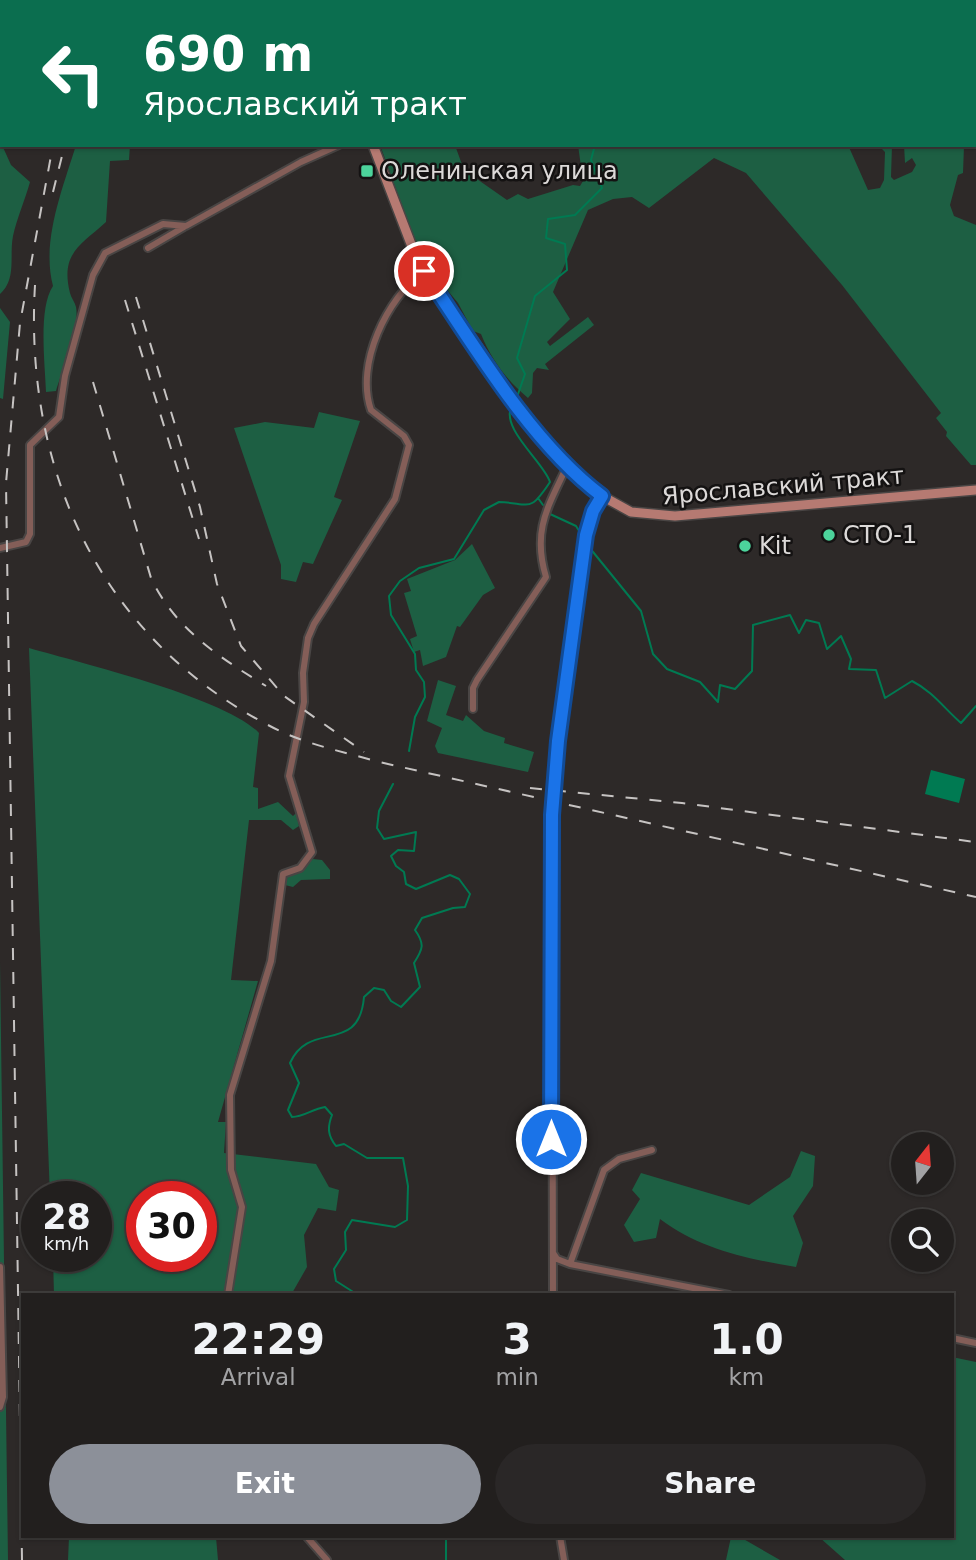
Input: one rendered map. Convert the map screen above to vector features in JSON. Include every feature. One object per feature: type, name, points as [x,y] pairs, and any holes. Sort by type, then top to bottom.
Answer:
[{"type":"street","points":[[148,248],[301,162],[335,147]]},
{"type":"street","name":"Ярославский тракт","points":[[374,147],[408,240],[424,271],[520,409],[568,466],[602,496],[631,512],[675,516],[976,490]]},
{"type":"street","points":[[0,548],[26,542],[30,534],[30,445],[59,417],[65,376],[97,264],[114,246],[163,224],[186,226]]},
{"type":"street","points":[[229,1293],[242,1207],[231,1170],[230,1095],[271,961],[283,874],[300,869],[312,852],[289,776],[304,702],[304,654],[314,624],[395,499],[404,471],[409,445],[404,436],[372,410],[370,366],[385,313],[402,289],[424,271]]},
{"type":"street","points":[[473,709],[473,688],[477,680],[545,578],[540,531],[543,518],[568,466]]},
{"type":"street","points":[[553,1293],[552,815],[558,741],[586,535],[593,511],[602,496]]},
{"type":"street","points":[[552,1276],[555,1268],[568,1263],[604,1170],[620,1159],[652,1150]]},
{"type":"street","points":[[552,1247],[558,1259],[568,1263],[719,1293]]},
{"type":"street","points":[[0,1267],[3,1397],[0,1407]]},
{"type":"street","points":[[954,1338],[976,1343]]},
{"type":"street","points":[[308,1538],[327,1560]]},
{"type":"street","points":[[560,1538],[564,1560]]},
{"type":"shaded area","points":[[0,147],[3,147],[11,165],[30,182],[13,236],[11,274],[0,294]]},
{"type":"shaded area","points":[[75,147],[130,147],[129,160],[110,161],[106,222],[81,244],[70,259],[68,279],[77,316],[70,349],[56,391],[46,392],[45,308],[53,286],[50,251],[60,197]]},
{"type":"shaded area","points":[[381,147],[457,147],[464,170],[507,200],[518,194],[528,199],[573,185],[580,186],[583,181],[578,147],[849,147],[868,190],[880,188],[884,180],[885,152],[880,147],[892,147],[891,177],[894,180],[912,172],[916,165],[912,158],[905,163],[904,147],[964,147],[963,173],[958,175],[950,205],[954,216],[976,225],[976,465],[971,465],[946,436],[947,432],[936,418],[941,413],[842,285],[746,173],[714,158],[649,208],[632,197],[613,199],[588,210],[553,292],[570,319],[547,342],[550,346],[588,317],[594,325],[545,364],[549,370],[537,368],[533,373],[532,393],[528,398],[500,369],[481,334],[473,331],[458,303],[421,258]]},
{"type":"shaded area","points":[[0,308],[10,322],[3,399],[0,398]]},
{"type":"shaded area","points":[[319,412],[360,421],[334,497],[342,500],[313,564],[303,562],[296,582],[281,579],[281,565],[234,428],[265,422],[314,428]]},
{"type":"shaded area","points":[[472,544],[495,588],[483,595],[460,627],[457,626],[446,657],[423,666],[420,650],[414,652],[410,639],[417,636],[404,593],[411,591],[407,579],[455,560]]},
{"type":"shaded area","points":[[29,648],[116,672],[185,695],[242,720],[259,733],[253,787],[258,788],[258,809],[278,802],[293,816],[296,813],[299,826],[293,830],[281,820],[249,820],[231,980],[258,981],[218,1122],[226,1122],[224,1153],[316,1164],[329,1187],[339,1190],[336,1211],[318,1208],[304,1235],[307,1267],[292,1293],[54,1293],[53,1272],[112,1272],[112,1181],[49,1181]]},
{"type":"shaded area","points":[[438,680],[456,686],[446,715],[463,721],[466,715],[484,731],[505,738],[504,743],[534,752],[528,772],[438,753],[435,746],[442,728],[427,721]]},
{"type":"shaded area","points":[[931,770],[965,779],[959,803],[925,794]]},
{"type":"shaded area","points":[[313,859],[322,860],[330,870],[330,879],[301,880],[293,887],[285,885],[286,877]]},
{"type":"shaded area","points":[[0,962],[8,1560],[0,1560]]},
{"type":"shaded area","points":[[801,1151],[815,1156],[813,1186],[793,1216],[803,1243],[796,1267],[708,1245],[660,1219],[656,1238],[634,1242],[624,1225],[640,1199],[632,1190],[641,1173],[749,1205],[790,1177]]},
{"type":"shaded area","points":[[954,1357],[976,1362],[976,1560],[845,1560],[820,1538],[954,1538]]},
{"type":"shaded area","points":[[69,1538],[216,1538],[218,1560],[68,1560]]},
{"type":"shaded area","points":[[731,1538],[742,1538],[780,1560],[726,1560]]},
{"type":"waterway","points":[[517,397],[525,374],[517,358],[535,296],[567,270],[565,244],[546,238],[548,219],[575,215],[602,188],[591,160],[594,147]]},
{"type":"waterway","points":[[409,751],[415,717],[425,697],[424,682],[416,670],[415,654],[391,615],[389,596],[400,581],[419,568],[454,559],[484,510],[499,502],[523,505],[533,503],[550,482],[512,424],[512,405]]},
{"type":"waterway","points":[[538,498],[543,505]]},
{"type":"waterway","points":[[550,514],[576,526],[581,534]]},
{"type":"waterway","points":[[589,547],[641,611],[653,654],[667,669],[700,682],[718,702],[720,685],[735,689],[752,671],[753,625],[790,615],[799,633],[806,620],[819,623],[827,649],[841,636],[851,659],[849,669],[876,670],[885,698],[912,681],[932,695],[961,723],[976,706]]},
{"type":"waterway","points":[[355,1293],[336,1281],[334,1269],[346,1250],[345,1232],[352,1220],[395,1227],[407,1220],[408,1186],[403,1158],[367,1158],[344,1144],[336,1146],[329,1132],[332,1115],[325,1107],[292,1117],[288,1110],[299,1083],[290,1063],[298,1050],[309,1042],[343,1032],[353,1026],[360,1015],[364,997],[374,988],[384,990],[391,1001],[401,1007],[420,987],[414,963],[422,946],[415,930],[422,918],[465,907],[470,894],[459,879],[450,875],[416,889],[406,884],[404,872],[396,866],[391,856],[398,850],[414,851],[416,832],[384,839],[377,828],[379,811],[393,784]]},
{"type":"waterway","points":[[446,1538],[446,1560]]},
{"type":"railway","points":[[21,1493],[6,483],[20,323],[53,147]]},
{"type":"railway","points":[[53,192],[64,148]]},
{"type":"railway","points":[[35,285],[35,353],[43,419],[60,482],[84,541],[118,596],[159,645],[209,688],[281,732],[379,762],[976,897]]},
{"type":"railway","points":[[136,297],[200,507],[217,584],[241,646],[284,696],[364,752]]},
{"type":"railway","points":[[125,300],[199,539]]},
{"type":"railway","points":[[93,382],[151,578],[161,596],[186,627],[215,653],[266,686]]},
{"type":"railway","points":[[530,788],[682,803],[975,842]]},
{"type":"railway","points":[[22,1538],[22,1560]]},
{"type":"place","name":"Оленинская улица","points":[[367,171]]},
{"type":"place","name":"СТО-1","points":[[829,535]]},
{"type":"place","name":"Kit","points":[[745,546]]},
{"type":"route","points":[[424,271],[520,409],[568,466],[602,496],[593,511],[586,535],[558,741],[552,815],[551,1139]]}]
